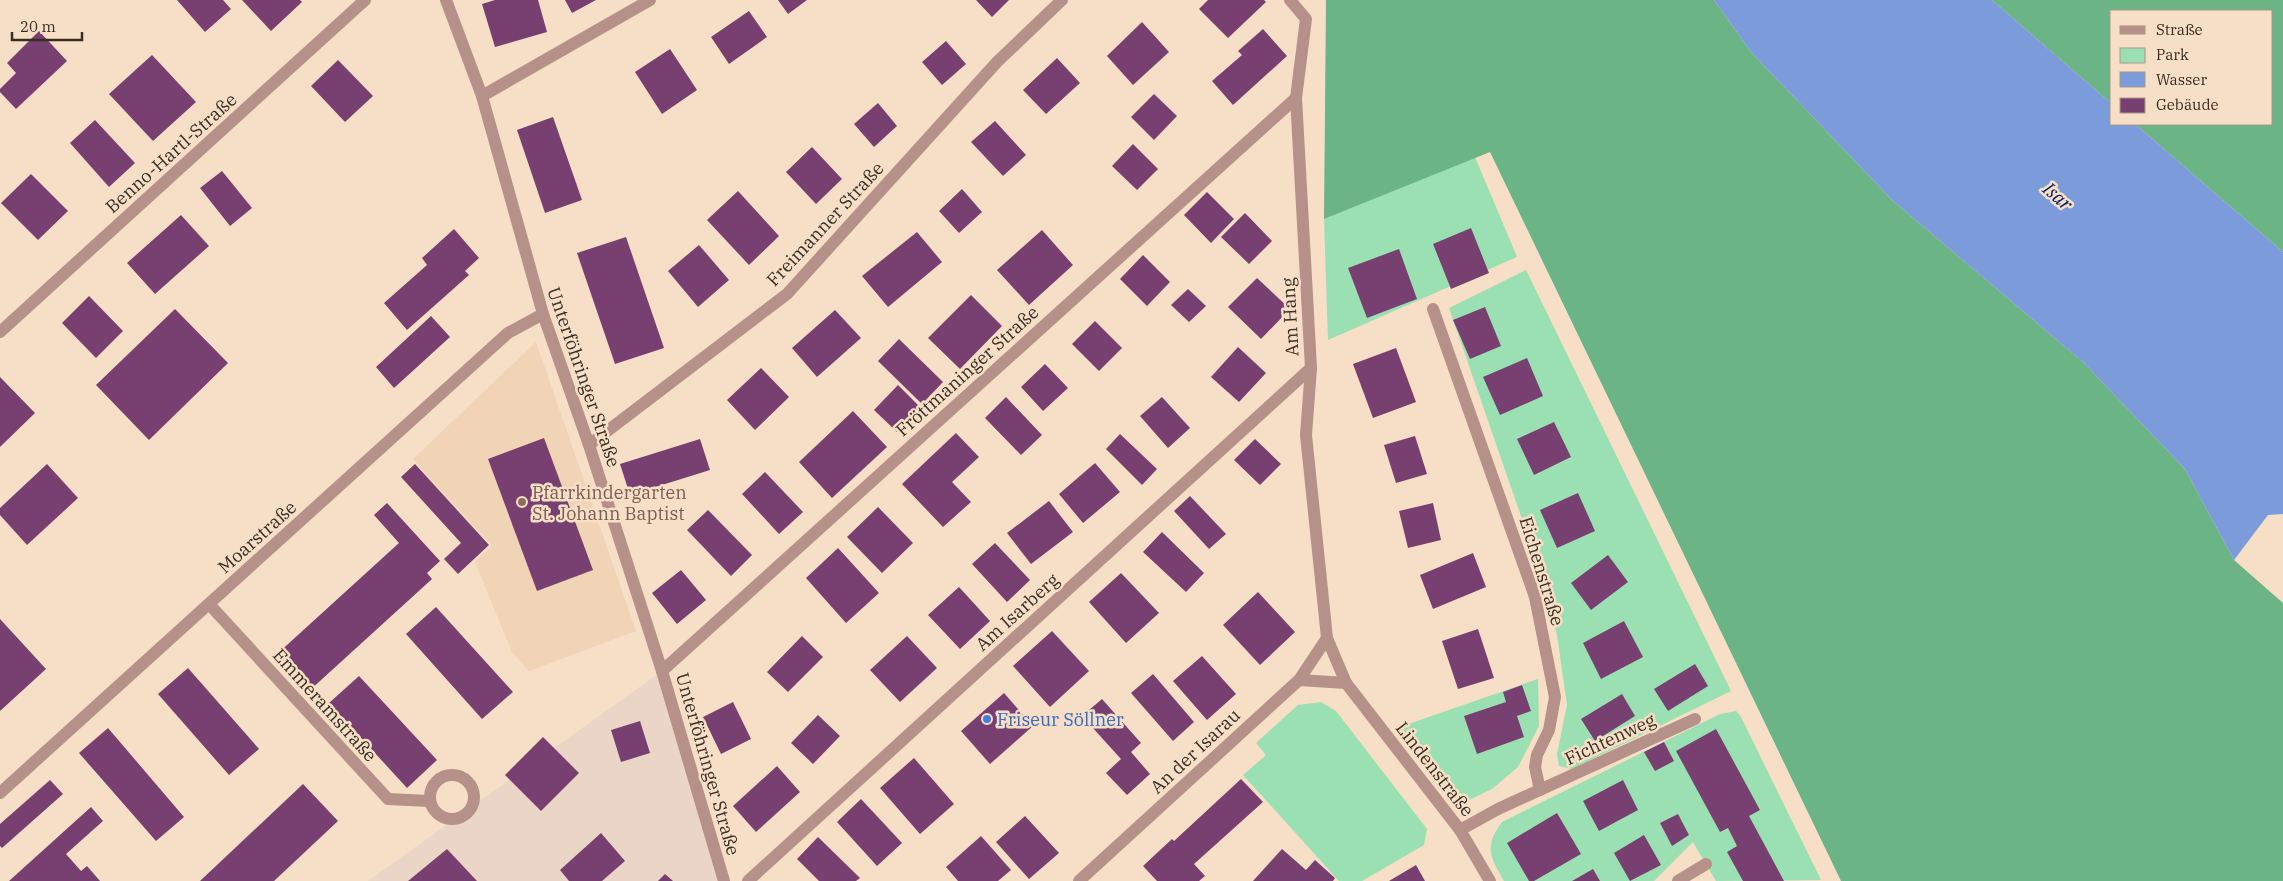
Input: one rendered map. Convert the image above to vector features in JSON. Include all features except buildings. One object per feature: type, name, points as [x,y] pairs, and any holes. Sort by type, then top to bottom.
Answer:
[{"type":"street","name":"Benno-Hartl-Straße","points":[[0,332],[365,0]]},
{"type":"street","name":"Unterföhringer Straße","points":[[446,0],[482,96],[543,314],[589,445],[662,672],[724,881]]},
{"type":"street","points":[[482,96],[650,0]]},
{"type":"street","name":"Freimanner Straße","points":[[589,445],[787,294],[997,62],[1062,0]]},
{"type":"street","name":"Am Hang","points":[[1290,0],[1306,19],[1296,98],[1311,368],[1306,435],[1327,638],[1346,683]]},
{"type":"street","name":"Fröttmaninger Straße","points":[[662,672],[1296,98]]},
{"type":"street","name":"Eichenstraße","points":[[1433,309],[1535,597],[1555,697],[1549,730],[1537,756],[1535,767],[1540,790]]},
{"type":"street","name":"Moarstraße","points":[[0,793],[508,333],[543,314]]},
{"type":"street","name":"Am Isarberg","points":[[748,881],[1311,368]]},
{"type":"street","name":"Emmeramstraße","points":[[209,604],[388,799],[430,801]]},
{"type":"street","points":[[1298,680],[1327,638]]},
{"type":"street","points":[[1298,680],[1346,683]]},
{"type":"street","name":"An der Isarau","points":[[1079,881],[1298,680]]},
{"type":"street","name":"Lindenstraße","points":[[1346,683],[1460,830],[1490,881]]},
{"type":"street","name":"Fichtenweg","points":[[1540,790],[1695,719]]},
{"type":"street","points":[[1460,830],[1498,809],[1540,790]]},
{"type":"street","points":[[1678,881],[1706,864]]},
{"type":"shaded area","name":"Pfarrkindergarten St. Johann Baptist","points":[[536,342],[636,631],[529,671],[512,652],[475,562],[492,546],[413,459]]},
{"type":"shaded area","points":[[662,671],[730,881],[368,881]]},
{"type":"green space","points":[[1326,0],[1714,0],[1751,52],[1892,200],[2083,362],[2185,469],[2234,560],[2283,603],[2283,881],[1841,881],[1490,152],[1324,219]]},
{"type":"green space","points":[[1992,0],[2283,0],[2283,252],[2136,125],[2273,125],[2273,10],[2110,10],[2110,102]]},
{"type":"green space","points":[[1475,157],[1517,257],[1328,340],[1324,219]]},
{"type":"green space","points":[[1526,270],[1731,691],[1572,769],[1559,766],[1557,754],[1567,705],[1557,635],[1541,574],[1449,308]]},
{"type":"green space","points":[[1538,679],[1539,726],[1518,767],[1492,789],[1465,802],[1451,798],[1397,728]]},
{"type":"green space","points":[[1321,702],[1336,711],[1427,829],[1424,845],[1362,881],[1339,881],[1243,775],[1266,755],[1256,743],[1298,705]]},
{"type":"green space","points":[[1736,711],[1740,715],[1821,880],[1716,881],[1693,842],[1654,881],[1504,881],[1495,865],[1491,852],[1493,838],[1502,822],[1720,714]]},
{"type":"water","name":"Isar","points":[[1714,0],[1992,0],[2110,102],[2110,125],[2136,125],[2283,252],[2283,514],[2268,515],[2234,560],[2185,469],[2083,362],[1892,200],[1751,52]]},
{"type":"place","name":"Pfarrkindergarten St. Johann Baptist","points":[[522,502]]},
{"type":"place","name":"Friseur Söllner","points":[[987,719]]}]
